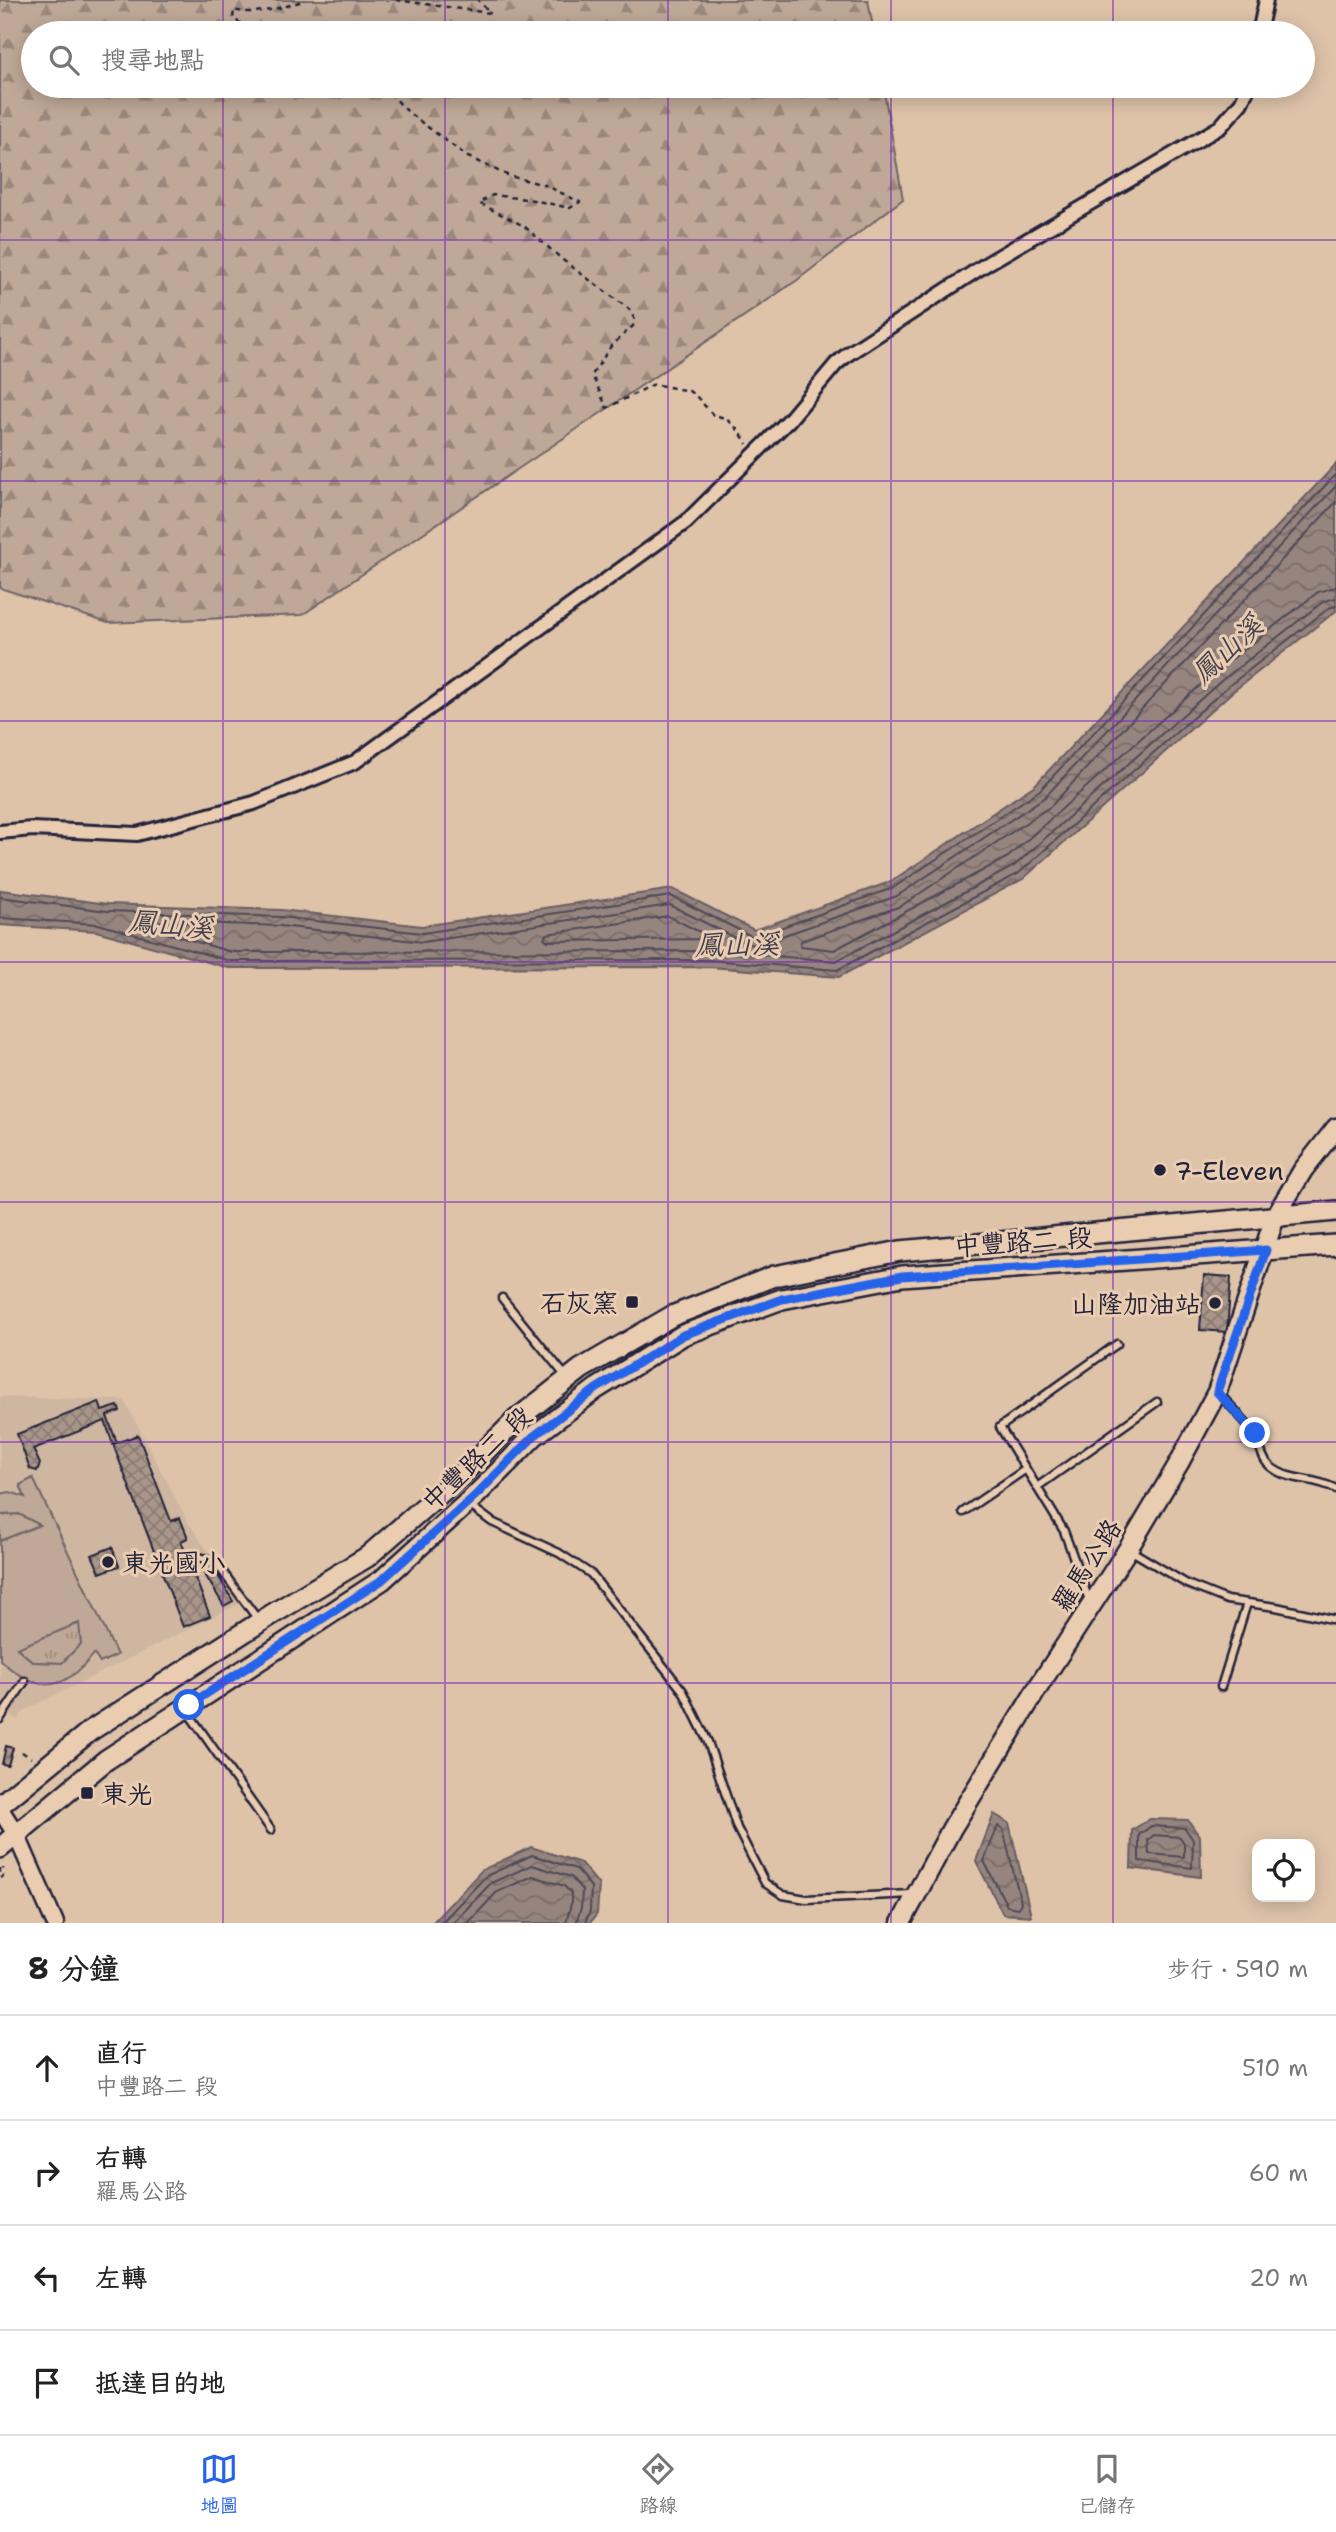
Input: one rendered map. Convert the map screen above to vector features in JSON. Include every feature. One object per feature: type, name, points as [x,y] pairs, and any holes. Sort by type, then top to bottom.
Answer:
[{"type":"main road","name":"羅馬公路","points":[[901,1923],[952,1828],[1180,1463],[1217,1392],[1275,1217],[1303,1170],[1336,1128]]},
{"type":"main road","name":"中豐路二 段","points":[[0,1807],[90,1731],[260,1622],[367,1558],[443,1491],[517,1419],[581,1369],[672,1316],[774,1276],[900,1251],[1336,1211]]},
{"type":"main road","name":"中豐路二 段","points":[[1,1861],[16,1834],[106,1760],[382,1580],[534,1436],[596,1389],[683,1335],[782,1299],[902,1276],[1336,1245]]},
{"type":"main road","points":[[654,1327],[664,1347]]},
{"type":"main road","points":[[443,1491],[463,1506]]},
{"type":"street","points":[[1262,21],[1266,0]]},
{"type":"street","points":[[0,831],[32,829],[137,834],[254,803],[355,762],[686,522],[789,420],[836,364],[848,354],[988,263],[1220,127],[1232,116],[1242,98]]},
{"type":"street","points":[[0,1807],[16,1834],[55,1923]]},
{"type":"lane","points":[[502,1298],[568,1379]]},
{"type":"lane","points":[[1091,1605],[1064,1531],[1000,1427],[1117,1344]]},
{"type":"lane","points":[[1217,1392],[1255,1433],[1261,1456],[1270,1465],[1283,1474],[1321,1481],[1336,1489]]},
{"type":"lane","points":[[1037,1487],[1157,1402]]},
{"type":"lane","points":[[963,1512],[1026,1469]]},
{"type":"lane","points":[[463,1506],[559,1553],[591,1574],[683,1691],[708,1742],[737,1828],[765,1883],[783,1895],[806,1899],[916,1894]]},
{"type":"lane","points":[[1128,1549],[1187,1584],[1227,1600],[1336,1620]]},
{"type":"lane","points":[[196,1557],[214,1560],[260,1622]]},
{"type":"lane","points":[[1221,1687],[1247,1603]]},
{"type":"lane","points":[[0,1719],[25,1681]]},
{"type":"lane","points":[[189,1705],[192,1718],[271,1830]]},
{"type":"path","points":[[237,21],[233,18],[234,10],[242,12],[280,9],[304,0]]},
{"type":"path","points":[[396,0],[490,13],[478,0]]},
{"type":"path","points":[[395,98],[409,113],[468,158],[509,176],[545,185],[580,202],[569,208],[494,195],[480,204],[524,226],[564,261],[629,309],[635,320],[633,326],[611,345],[592,375],[607,408],[654,384],[689,391],[713,415],[719,415],[736,426],[754,456]]},
{"type":"path","points":[[0,1876],[1,1861]]},
{"type":"shaded area","name":"東光國小","points":[[0,1397],[124,1400],[188,1522],[243,1602],[25,1710],[18,1720],[0,1709]]},
{"type":"green space","points":[[0,0],[868,0],[872,21],[21,21],[21,98],[885,98],[903,199],[796,281],[302,615],[108,623],[0,588]]},
{"type":"green space","points":[[33,1478],[117,1655],[100,1663],[94,1654],[72,1676],[50,1684],[26,1679],[0,1660],[0,1541],[40,1525],[19,1514],[0,1515],[0,1494],[10,1492],[25,1497],[20,1485]],"holes":[[[79,1623],[81,1644],[62,1663],[33,1662],[17,1648]]]},
{"type":"green space","points":[[19,1514],[41,1525],[0,1541],[0,1515]]},
{"type":"green space","points":[[80,1623],[81,1644],[62,1663],[33,1662],[16,1647]]},
{"type":"water","name":"鳳山溪","points":[[1336,464],[1336,611],[1231,693],[1023,879],[839,977],[709,967],[229,968],[96,931],[0,925],[0,890],[108,904],[281,910],[422,926],[673,889],[754,930],[890,882],[1035,785]]},
{"type":"water","points":[[994,1814],[1009,1823],[1031,1916],[1003,1914],[976,1861]]},
{"type":"water","points":[[1150,1819],[1188,1820],[1200,1837],[1201,1877],[1131,1868],[1132,1830]]},
{"type":"water","points":[[531,1847],[581,1863],[599,1885],[597,1914],[590,1923],[435,1923],[482,1870]]},
{"type":"building","name":"山隆加油站","points":[[1204,1275],[1231,1277],[1227,1332],[1200,1330]]},
{"type":"building","points":[[99,1402],[102,1411],[118,1406],[120,1411],[107,1416],[117,1443],[113,1444],[105,1421],[33,1449],[40,1464],[37,1471],[30,1469],[17,1434]]},
{"type":"building","points":[[138,1435],[171,1521],[180,1518],[188,1538],[181,1541],[210,1616],[183,1627],[113,1444]]},
{"type":"building","points":[[112,1547],[119,1566],[100,1573],[92,1555]]},
{"type":"building","points":[[213,1567],[233,1601],[224,1606],[204,1573]]},
{"type":"building","points":[[6,1746],[13,1748],[8,1765],[2,1764]]},
{"type":"place","name":"7-Eleven","points":[[1160,1170]]},
{"type":"place","name":"石灰窯","points":[[632,1302]]},
{"type":"place","name":"山隆加油站","points":[[1215,1303]]},
{"type":"place","name":"東光國小","points":[[108,1562]]},
{"type":"place","name":"東光","points":[[87,1793]]},
{"type":"route","points":[[189,1705],[382,1580],[477,1494],[534,1436],[596,1389],[683,1335],[782,1299],[902,1276],[1266,1250],[1217,1392],[1255,1433]]}]
